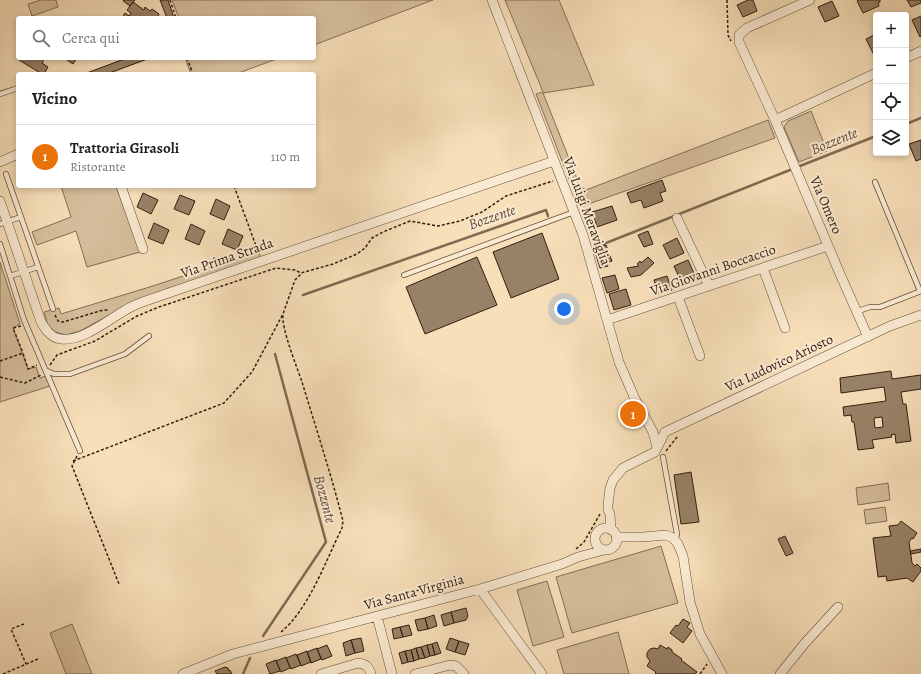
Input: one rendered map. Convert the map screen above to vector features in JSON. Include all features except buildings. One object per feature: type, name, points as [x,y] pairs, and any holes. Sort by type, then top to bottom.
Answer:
[{"type":"street","name":"Via Luigi Meraviglia","points":[[492,0],[583,235],[618,358],[635,399],[653,432],[661,453]]},
{"type":"street","name":"Via Omero","points":[[810,0],[747,28],[739,35],[739,42],[775,120],[868,337]]},
{"type":"street","points":[[909,57],[921,51]]},
{"type":"street","points":[[775,120],[873,74]]},
{"type":"street","points":[[0,162],[16,155]]},
{"type":"street","name":"Via Prima Strada","points":[[0,201],[4,223],[24,272],[41,322],[52,336],[69,340],[77,338],[130,307],[157,297],[554,161]]},
{"type":"street","points":[[123,188],[143,249]]},
{"type":"street","points":[[677,218],[709,286]]},
{"type":"street","name":"Via Giovanni Boccaccio","points":[[607,320],[828,246]]},
{"type":"street","points":[[763,268],[785,328]]},
{"type":"street","points":[[678,297],[700,356]]},
{"type":"street","name":"Via Ludovico Ariosto","points":[[665,432],[890,326],[921,314]]},
{"type":"street","points":[[859,317],[865,324],[872,328],[890,326]]},
{"type":"street","points":[[604,512],[610,514],[617,541],[614,547],[609,550],[604,550],[598,546],[596,535],[601,530],[605,514],[604,512],[610,488],[618,473],[623,468],[654,452],[661,453],[665,432],[653,432]]},
{"type":"street","points":[[601,530],[606,529],[614,533],[636,537],[666,535],[675,540],[683,556],[690,602],[700,634],[722,674]]},
{"type":"street","name":"Via Santa Virginia","points":[[183,674],[233,654],[480,589],[562,564],[596,539]]},
{"type":"street","name":"Via Santa Virginia","points":[[575,554],[604,550]]},
{"type":"street","points":[[480,589],[542,674]]},
{"type":"street","points":[[780,674],[805,643],[838,607]]},
{"type":"street","points":[[376,616],[392,674]]},
{"type":"street","points":[[320,674],[358,663],[365,664],[369,668],[371,674]]},
{"type":"street","points":[[415,674],[450,665],[456,666],[464,674]]},
{"type":"lane","points":[[0,94],[16,89]]},
{"type":"lane","points":[[6,174],[53,309]]},
{"type":"lane","points":[[859,317],[861,310],[870,307],[880,308],[920,291],[875,182]]},
{"type":"lane","points":[[404,275],[574,212]]},
{"type":"lane","points":[[4,223],[21,217]]},
{"type":"lane","points":[[0,244],[26,324],[80,452]]},
{"type":"lane","points":[[10,276],[38,267]]},
{"type":"lane","points":[[47,371],[54,374],[70,374],[125,354],[149,336]]},
{"type":"lane","points":[[661,453],[677,534],[675,540]]},
{"type":"path","points":[[170,0],[175,16]]},
{"type":"path","points":[[188,60],[192,72]]},
{"type":"path","points":[[73,461],[224,403],[252,372],[283,314],[295,280],[301,273],[333,264],[357,254],[365,248],[372,238],[383,232],[410,222],[438,226],[460,221],[482,212],[506,196],[556,180]]},
{"type":"path","points":[[235,188],[260,257]]},
{"type":"path","points":[[0,377],[25,384],[47,371],[57,355],[95,341],[137,316],[159,307],[276,268],[295,270],[301,273]]},
{"type":"path","points":[[53,309],[58,321],[63,322],[103,310],[108,310],[113,313],[121,326]]},
{"type":"path","points":[[278,634],[291,623],[303,607],[342,528],[343,521],[282,319],[283,314]]},
{"type":"path","points":[[26,324],[13,328],[28,369],[43,363]]},
{"type":"path","points":[[0,361],[23,353]]},
{"type":"path","points":[[661,453],[677,435]]},
{"type":"path","points":[[80,452],[73,461],[72,466],[119,584]]},
{"type":"path","points":[[575,554],[604,512]]},
{"type":"path","points":[[383,607],[391,598],[454,580],[458,580],[464,584]]},
{"type":"path","points":[[24,624],[12,629],[26,664]]},
{"type":"path","points":[[3,674],[38,659]]},
{"type":"path","points":[[700,674],[709,662]]},
{"type":"shaded area","points":[[41,0],[56,0],[58,7],[32,16],[28,4]]},
{"type":"shaded area","points":[[172,0],[433,0],[316,44],[316,16],[178,16]]},
{"type":"shaded area","points":[[505,0],[559,0],[594,85],[543,93],[580,186],[586,190],[768,120],[775,138],[580,207],[536,94],[543,92]]},
{"type":"shaded area","points":[[186,60],[274,60],[241,72],[190,72]]},
{"type":"shaded area","points":[[811,111],[827,151],[799,162],[784,127],[788,121]]},
{"type":"shaded area","points":[[62,188],[117,188],[140,252],[87,267],[76,231],[37,245],[32,232],[71,217]]},
{"type":"shaded area","points":[[258,251],[261,257],[113,313],[80,331],[66,335],[55,332],[48,326],[44,312],[59,308],[61,314],[156,285]]},
{"type":"shaded area","points":[[0,262],[20,324],[13,328],[28,369],[36,367],[40,378],[46,376],[50,386],[0,402]]},
{"type":"shaded area","points":[[888,483],[890,500],[858,505],[856,488]]},
{"type":"shaded area","points":[[885,507],[887,521],[866,524],[864,510]]},
{"type":"shaded area","points":[[661,546],[678,603],[572,633],[556,577]]},
{"type":"shaded area","points":[[547,581],[564,637],[533,646],[517,590]]},
{"type":"shaded area","points":[[72,624],[92,674],[66,674],[50,633]]},
{"type":"shaded area","points":[[618,632],[629,674],[564,674],[557,650]]},
{"type":"waterway","name":"Bozzente","points":[[909,123],[921,118]]},
{"type":"waterway","name":"Bozzente","points":[[800,166],[873,137]]},
{"type":"waterway","name":"Bozzente","points":[[596,247],[790,170]]},
{"type":"waterway","name":"Bozzente","points":[[303,295],[546,210],[548,216]]},
{"type":"waterway","name":"Bozzente","points":[[263,636],[326,542],[275,354]]},
{"type":"waterway","name":"Bozzente","points":[[243,674],[250,658]]},
{"type":"place","name":"Trattoria Girasoli","points":[[633,414]]}]
